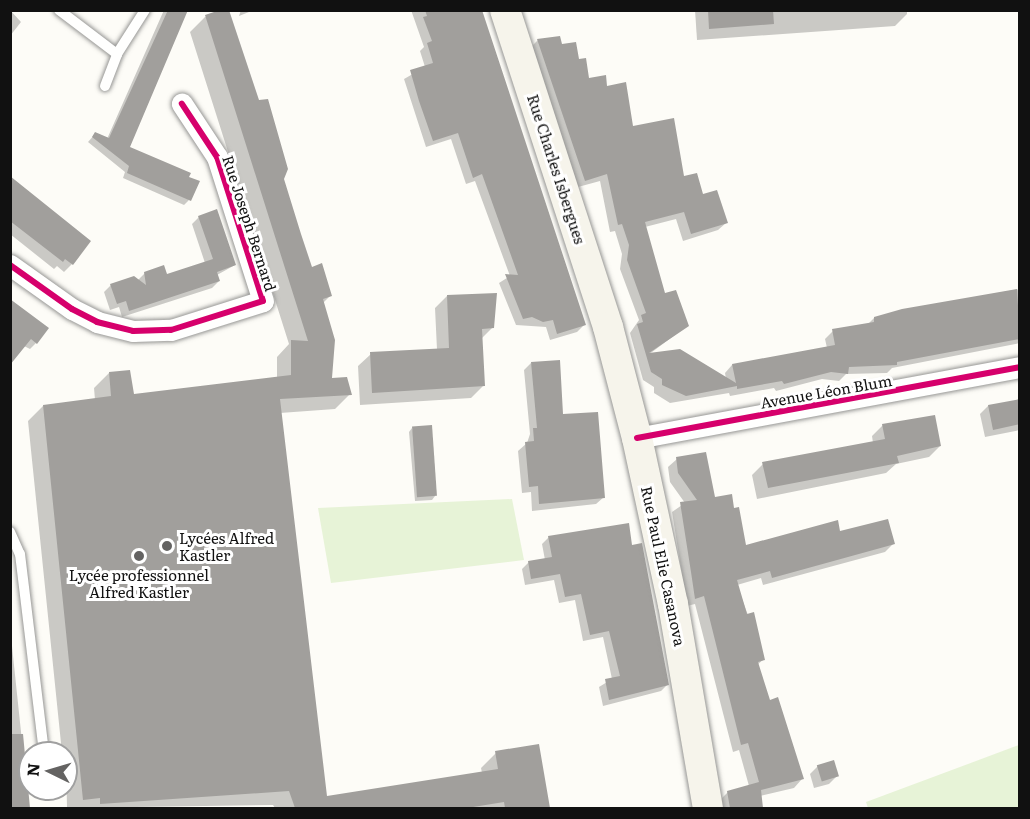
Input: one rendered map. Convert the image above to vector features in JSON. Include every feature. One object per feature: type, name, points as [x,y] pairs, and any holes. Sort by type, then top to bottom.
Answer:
[{"type":"main road","name":"Rue Charles Isbergues","points":[[505,10],[608,327]]},
{"type":"main road","name":"Rue Paul Elie Casanova","points":[[608,327],[637,438],[676,624],[708,808]]},
{"type":"street","name":"Rue Joseph Bernard","points":[[10,265],[72,309],[109,326],[133,331],[171,330],[263,301],[217,157],[182,104]]},
{"type":"street","name":"Avenue Léon Blum","points":[[637,438],[1020,367]]},
{"type":"lane","points":[[58,10],[117,54]]},
{"type":"lane","points":[[105,86],[117,54],[145,10]]},
{"type":"lane","points":[[10,532],[20,554],[43,741]]},
{"type":"green space","points":[[512,499],[524,560],[331,583],[318,508]]},
{"type":"green space","points":[[1019,745],[1019,808],[868,808],[866,802]]},
{"type":"building","points":[[168,10],[188,10],[130,147],[191,173],[189,177],[200,181],[191,201],[127,173],[129,166],[92,137],[95,132],[109,138]]},
{"type":"building","name":"Lycées Alfred Kastler","points":[[220,10],[229,10],[259,100],[268,99],[288,169],[284,179],[301,234],[312,267],[322,263],[332,296],[323,299],[335,340],[332,378],[347,377],[352,395],[280,399],[327,796],[498,769],[495,751],[539,744],[550,808],[505,808],[504,802],[467,808],[295,808],[289,791],[100,804],[100,798],[83,800],[43,405],[111,396],[109,372],[130,370],[134,394],[291,375],[291,340],[308,341],[205,15]]},
{"type":"building","points":[[425,10],[482,10],[586,325],[557,334],[553,320],[543,322],[532,317],[523,319],[505,274],[518,275],[482,174],[473,178],[458,133],[433,141],[419,101],[410,70],[433,63],[427,43],[432,41],[423,17],[427,16]]},
{"type":"building","points":[[708,10],[773,10],[774,24],[709,29]]},
{"type":"building","points":[[560,36],[562,44],[576,42],[579,59],[586,58],[589,78],[606,75],[607,86],[626,82],[633,126],[674,118],[684,176],[697,173],[703,194],[717,190],[728,223],[691,234],[684,212],[645,222],[665,293],[676,290],[689,326],[649,353],[680,349],[736,383],[732,364],[835,345],[832,329],[874,322],[874,317],[902,309],[1017,289],[1020,339],[897,362],[897,365],[849,367],[848,374],[831,372],[784,384],[782,381],[737,389],[737,386],[686,396],[662,385],[662,379],[651,372],[637,324],[643,322],[641,315],[646,313],[627,260],[629,245],[622,224],[618,225],[607,174],[585,181],[537,39]]},
{"type":"building","points":[[10,176],[91,241],[73,265],[65,259],[63,262],[10,221]]},
{"type":"building","points":[[217,209],[236,265],[217,272],[220,281],[129,311],[126,301],[117,304],[110,284],[134,276],[146,285],[144,272],[164,265],[167,274],[213,259],[198,216]]},
{"type":"building","points":[[497,293],[494,328],[482,329],[485,386],[372,393],[370,352],[449,348],[447,295]]},
{"type":"building","points":[[10,299],[49,328],[37,344],[31,339],[10,365]]},
{"type":"building","points":[[560,360],[563,414],[598,412],[605,498],[539,504],[538,486],[529,487],[525,442],[534,441],[533,428],[537,428],[531,362]]},
{"type":"building","points":[[1020,399],[1020,424],[993,430],[988,405]]},
{"type":"building","points":[[935,415],[941,446],[897,456],[899,463],[768,488],[762,462],[885,439],[882,424]]},
{"type":"building","points":[[432,425],[437,496],[417,497],[412,426]]},
{"type":"building","points":[[706,452],[715,497],[732,494],[734,508],[739,507],[746,545],[838,520],[840,531],[888,519],[895,544],[772,578],[770,571],[737,580],[747,614],[754,612],[765,660],[758,662],[770,700],[778,697],[804,779],[761,790],[763,808],[730,808],[727,791],[759,782],[748,743],[741,745],[704,596],[695,599],[680,502],[697,500],[678,473],[676,457]]},
{"type":"building","points":[[629,523],[632,545],[642,543],[669,685],[609,700],[605,679],[620,676],[609,631],[590,635],[581,594],[565,597],[560,574],[531,579],[528,561],[552,557],[548,536]]},
{"type":"building","points":[[10,734],[23,734],[24,741],[18,741],[18,801],[29,801],[30,808],[10,808]]},
{"type":"building","points":[[834,760],[839,776],[822,782],[817,765]]},
{"type":"cycle path","points":[[10,265],[72,309],[97,322],[133,331],[171,330],[263,301],[217,157],[182,104]]},
{"type":"cycle path","points":[[637,438],[1020,367]]},
{"type":"place","name":"Lycées Alfred Kastler","points":[[167,546]]},
{"type":"place","name":"Lycée professionnel Alfred Kastler","points":[[139,556]]}]
